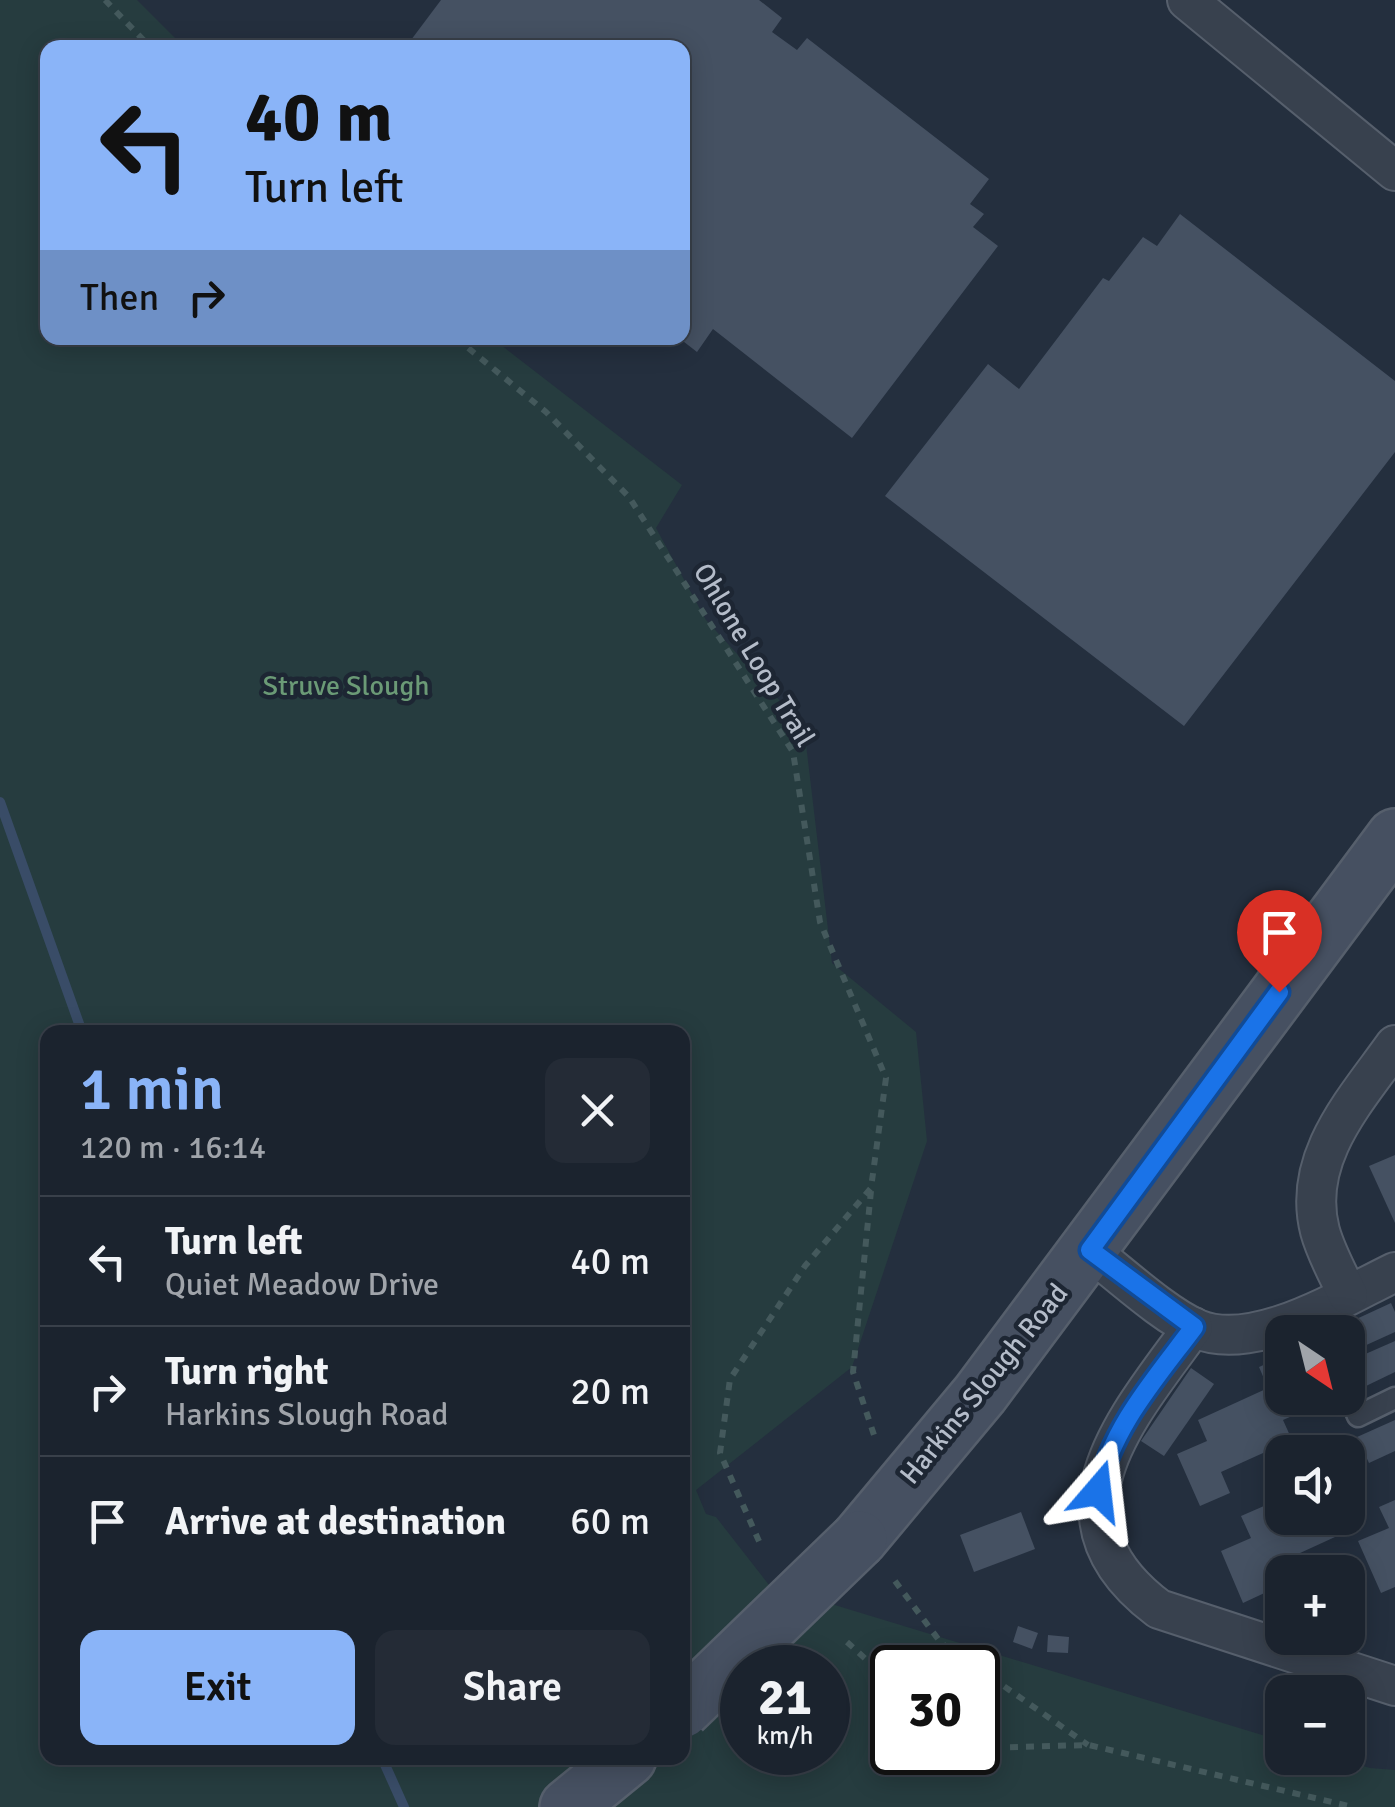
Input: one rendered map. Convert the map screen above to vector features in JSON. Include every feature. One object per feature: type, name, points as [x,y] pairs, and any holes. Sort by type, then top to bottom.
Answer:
[{"type":"main road","name":"Harkins Slough Road","points":[[690,1702],[859,1539],[980,1394],[1395,837]]},
{"type":"main road","points":[[568,1807],[619,1765]]},
{"type":"street","points":[[1186,0],[1395,171]]},
{"type":"street","points":[[1348,1295],[1320,1230],[1316,1210],[1320,1168],[1333,1133],[1395,1044]]},
{"type":"street","points":[[1090,1250],[1194,1327],[1210,1333],[1245,1334],[1265,1329]]},
{"type":"street","points":[[1324,1315],[1348,1295],[1395,1272]]},
{"type":"street","points":[[1194,1327],[1118,1434],[1102,1472],[1098,1491],[1102,1531],[1117,1566],[1142,1597],[1159,1609],[1395,1686]]},
{"type":"lane","points":[[1365,1413],[1395,1398]]},
{"type":"path","points":[[105,0],[143,40]]},
{"type":"path","name":"Ohlone Loop Trail","points":[[465,345],[546,412],[629,496],[793,752],[820,922],[886,1078],[853,1372],[874,1435]]},
{"type":"path","points":[[762,1548],[720,1453],[730,1380],[805,1266],[871,1188]]},
{"type":"path","points":[[895,1582],[943,1645]]},
{"type":"path","points":[[847,1642],[870,1662]]},
{"type":"path","points":[[1000,1684],[1089,1746]]},
{"type":"path","points":[[1000,1748],[1089,1746],[1353,1807]]},
{"type":"green space","name":"Struve Slough","points":[[0,0],[137,0],[177,40],[40,40],[40,345],[501,345],[682,485],[656,528],[706,620],[804,727],[832,963],[916,1032],[927,1141],[852,1367],[696,1490],[706,1514],[716,1517],[769,1585],[966,1645],[870,1645],[870,1775],[1000,1775],[1000,1655],[1265,1736],[1265,1775],[1365,1775],[1365,1767],[1395,1770],[1395,1807],[0,1807]]},
{"type":"building","points":[[441,0],[759,0],[782,18],[772,32],[797,50],[807,38],[989,179],[970,204],[984,214],[973,227],[998,246],[852,438],[713,329],[697,352],[688,345],[690,40],[411,40]]},
{"type":"building","points":[[1180,214],[1395,381],[1395,452],[1184,726],[885,496],[988,364],[1019,389],[1103,278],[1109,281],[1143,237],[1157,246]]},
{"type":"building","points":[[1395,1155],[1395,1223],[1369,1166]]},
{"type":"building","points":[[1391,1303],[1395,1332],[1365,1346],[1365,1315]]},
{"type":"building","points":[[1395,1341],[1395,1372],[1366,1386],[1365,1354]]},
{"type":"building","points":[[1191,1368],[1214,1384],[1164,1456],[1141,1441]]},
{"type":"building","points":[[1265,1389],[1265,1415],[1294,1415],[1283,1420],[1290,1435],[1265,1435],[1265,1452],[1221,1472],[1230,1493],[1200,1506],[1177,1454],[1207,1441],[1198,1420]]},
{"type":"building","points":[[1395,1420],[1395,1451],[1369,1463],[1365,1435],[1361,1435]]},
{"type":"building","points":[[1395,1500],[1395,1587],[1381,1593],[1358,1541],[1389,1528],[1379,1507]]},
{"type":"building","points":[[1265,1505],[1265,1535],[1335,1537],[1296,1555],[1265,1555],[1265,1593],[1243,1603],[1221,1551],[1251,1538],[1241,1516]]},
{"type":"building","points":[[1021,1512],[1035,1549],[974,1572],[960,1535]]},
{"type":"building","points":[[1018,1626],[1038,1633],[1032,1649],[1013,1642]]},
{"type":"building","points":[[1048,1635],[1069,1637],[1068,1653],[1047,1652]]},
{"type":"waterway","name":"Struve Slough","points":[[0,802],[80,1025]]},
{"type":"waterway","name":"Struve Slough","points":[[385,1765],[404,1807]]},
{"type":"route","points":[[1098,1491],[1118,1434],[1194,1327],[1090,1250],[1279,992]]}]
